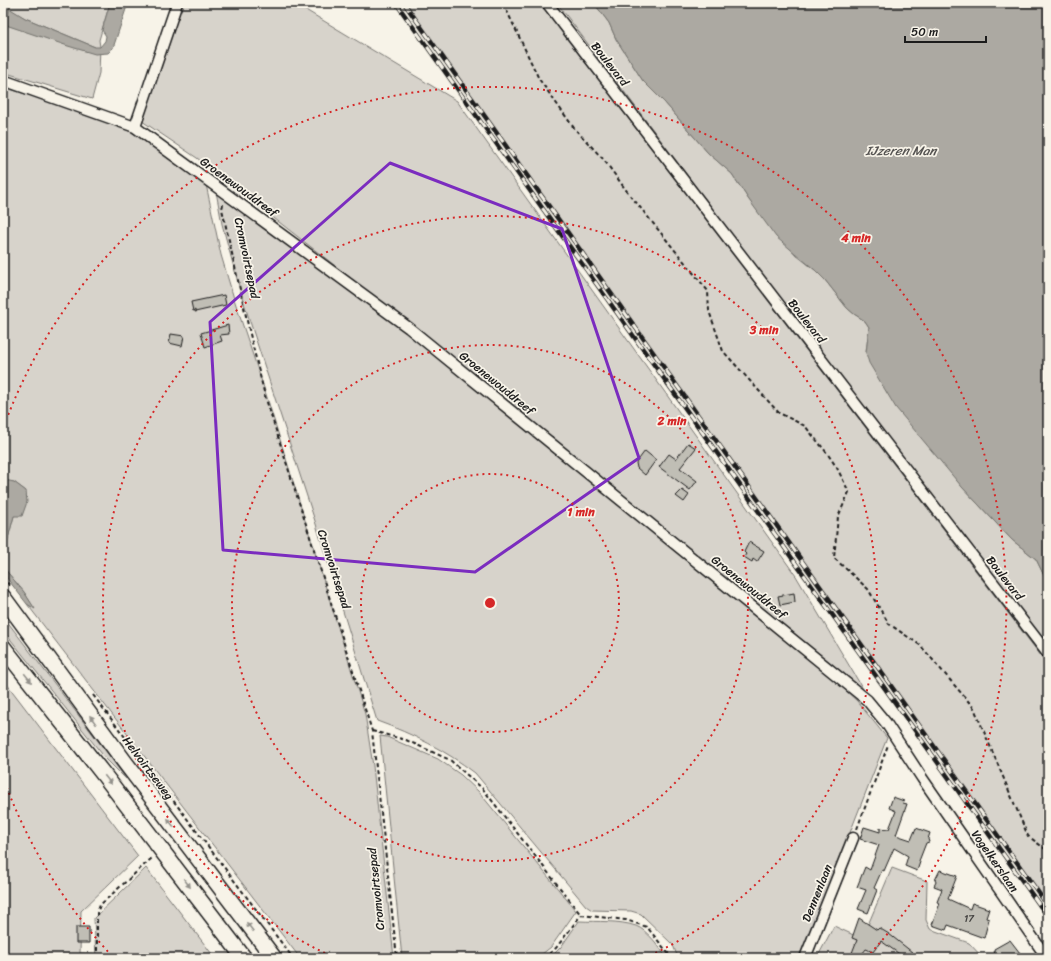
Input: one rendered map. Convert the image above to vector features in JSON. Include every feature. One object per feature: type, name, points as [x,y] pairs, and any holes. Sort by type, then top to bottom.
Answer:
[{"type":"main road","name":"Helvoirtseweg","points":[[8,593],[124,761],[274,958]]},
{"type":"main road","points":[[3,647],[244,958]]},
{"type":"street","points":[[136,127],[177,3]]},
{"type":"street","name":"Boulevard","points":[[547,3],[1048,654]]},
{"type":"street","name":"Groenewouddreef","points":[[3,80],[136,127],[409,328],[867,700],[886,723],[922,778]]},
{"type":"street","name":"Vogelkerslaan","points":[[922,778],[1046,958]]},
{"type":"street","name":"Dennenlaan","points":[[806,958],[853,838]]},
{"type":"path","points":[[506,3],[506,9],[539,79],[574,128],[604,160],[626,190],[708,291],[710,311],[723,351],[779,413],[805,426],[837,468],[849,492],[838,517],[834,558],[868,589],[889,624],[920,645],[974,708],[1028,836],[1048,851]]},
{"type":"path","name":"Cromvoirtsepad","points":[[223,192],[222,209],[265,396],[372,731],[397,958]]},
{"type":"path","points":[[3,577],[8,593]]},
{"type":"path","name":"Helvoirtseweg","points":[[90,692],[293,958]]},
{"type":"path","points":[[372,731],[406,740],[450,760],[483,789],[580,915],[626,920],[647,927],[672,958]]},
{"type":"path","points":[[853,838],[892,732]]},
{"type":"path","points":[[97,958],[97,913],[100,905],[152,858]]},
{"type":"path","points":[[544,958],[556,948],[580,915]]},
{"type":"highlighted area","points":[[390,163],[562,229],[639,458],[475,572],[223,550],[210,322]]},
{"type":"shaded area","points":[[3,3],[110,3],[99,40],[99,73],[92,99],[3,72],[3,24],[95,47],[25,18],[9,9],[8,14],[5,16],[3,15]]},
{"type":"shaded area","points":[[178,3],[294,3],[457,101],[796,576],[866,694],[856,683],[361,286],[197,158],[139,119]]},
{"type":"shaded area","points":[[404,3],[542,3],[561,31],[1048,665],[1048,908],[822,593],[569,232]]},
{"type":"shaded area","points":[[557,3],[594,3],[609,23],[616,39],[643,81],[665,103],[708,153],[732,174],[749,200],[796,255],[825,280],[847,308],[865,321],[869,327],[866,353],[962,487],[1012,540],[1036,559],[1048,584],[1048,645],[756,266]]},
{"type":"shaded area","points":[[3,87],[61,105],[119,126],[161,148],[204,175],[221,255],[235,302],[265,391],[365,714],[373,766],[394,958],[300,958],[27,604],[34,608],[24,592],[3,567],[3,557],[14,516],[26,491],[14,482],[3,481]]},
{"type":"shaded area","points":[[215,186],[352,288],[819,666],[857,701],[887,738],[801,958],[678,958],[673,945],[641,914],[631,911],[592,910],[586,906],[475,773],[428,743],[377,721],[315,521],[242,297],[222,224]]},
{"type":"shaded area","points":[[3,616],[126,779],[106,759],[3,630]]},
{"type":"shaded area","points":[[3,679],[138,856],[81,911],[80,953],[93,954],[93,958],[3,958]]},
{"type":"shaded area","points":[[380,736],[387,737],[438,759],[461,775],[479,792],[576,911],[551,947],[537,958],[402,958]]},
{"type":"shaded area","points":[[146,868],[215,958],[96,958],[94,918]]},
{"type":"shaded area","points":[[892,868],[927,881],[926,920],[930,929],[969,943],[983,958],[817,958],[834,926],[862,939]]},
{"type":"shaded area","points":[[579,921],[615,922],[636,926],[645,931],[661,949],[666,958],[550,958],[561,947]]},
{"type":"water","points":[[110,3],[128,3],[113,48],[108,53],[95,54],[3,24],[3,15],[5,16],[8,14],[9,8],[25,18],[95,47],[100,47],[105,41],[106,36],[102,30]]},
{"type":"water","name":"IJzeren Man","points":[[594,3],[1048,3],[1048,584],[1036,559],[1012,540],[962,487],[896,408],[869,363],[866,353],[869,327],[865,321],[847,308],[825,280],[815,270],[776,237],[732,174],[708,153],[665,103],[643,81],[616,39],[609,23]]},
{"type":"water","points":[[3,481],[14,482],[26,491],[27,502],[22,516],[14,516],[3,557]]},
{"type":"water","points":[[3,567],[24,592],[35,609],[27,604],[3,573]]},
{"type":"building","points":[[224,295],[226,305],[195,312],[195,310],[193,311],[191,302]]},
{"type":"building","points":[[228,325],[229,334],[220,335],[222,341],[205,347],[201,333]]},
{"type":"building","points":[[171,334],[184,336],[182,346],[169,343]]},
{"type":"building","points":[[688,443],[696,448],[680,468],[697,481],[690,490],[659,467],[669,454],[676,459]]},
{"type":"building","points":[[645,451],[656,460],[645,475],[637,468],[636,463]]},
{"type":"building","points":[[682,490],[689,495],[684,502],[676,496]]},
{"type":"building","points":[[749,542],[764,551],[757,562],[753,559],[752,562],[744,557],[746,554],[744,552]]},
{"type":"building","points":[[794,593],[795,602],[780,605],[778,596]]},
{"type":"building","points":[[893,797],[904,801],[903,803],[907,804],[896,835],[911,840],[916,828],[930,833],[928,839],[929,842],[926,843],[917,871],[905,866],[908,856],[894,848],[884,871],[882,870],[874,888],[877,890],[868,913],[858,909],[866,890],[857,887],[865,867],[870,870],[879,845],[860,839],[864,827],[880,832],[880,828],[889,829],[896,811],[889,808]]},
{"type":"building","points":[[940,870],[957,876],[948,899],[970,909],[972,903],[989,909],[986,918],[989,919],[984,938],[948,925],[946,930],[932,925],[940,903],[937,902],[942,889],[934,886]]},
{"type":"building","points":[[859,918],[877,930],[879,928],[889,934],[912,952],[907,958],[905,958],[881,941],[873,952],[866,949],[859,958],[850,958],[857,940],[852,938]]},
{"type":"building","points":[[76,927],[89,927],[89,943],[76,943]]},
{"type":"building","points":[[1010,940],[1020,953],[1018,954],[1020,958],[995,958],[994,949]]},
{"type":"railway","points":[[396,3],[1048,917]]},
{"type":"railway","points":[[404,3],[1048,906]]}]
